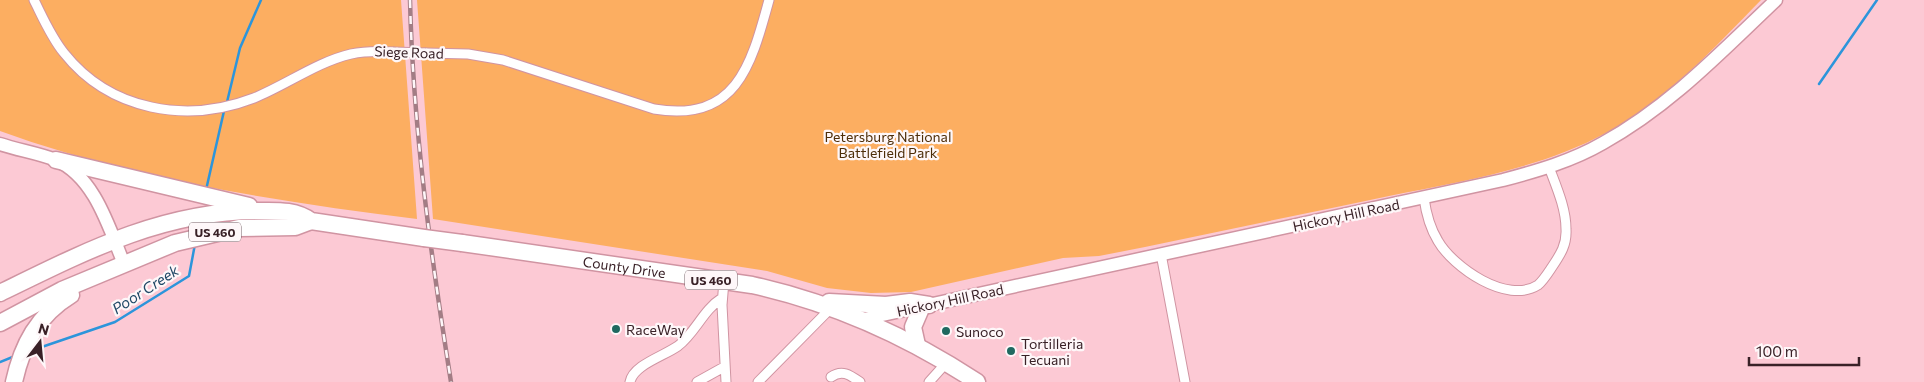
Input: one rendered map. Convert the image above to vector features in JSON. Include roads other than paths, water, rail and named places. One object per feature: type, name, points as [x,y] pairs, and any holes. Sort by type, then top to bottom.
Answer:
[{"type":"highway","points":[[56,160],[265,211]]},
{"type":"highway","name":"County Drive","points":[[114,240],[144,228],[195,216],[265,211],[300,213],[311,221],[763,288],[864,319],[917,345],[977,382]]},
{"type":"highway","name":"County Drive","points":[[117,267],[175,243],[204,234],[239,228],[295,227],[311,221]]},
{"type":"highway","name":"US 460","points":[[0,293],[114,240]]},
{"type":"highway","points":[[14,382],[22,352],[43,316],[65,299],[117,267]]},
{"type":"highway","name":"US 460","points":[[0,323],[62,290],[117,267]]},
{"type":"highway","points":[[810,301],[886,305],[910,302],[925,306],[913,327],[917,345]]},
{"type":"street","name":"Siege Road","points":[[34,0],[63,52],[85,76],[113,94],[156,109],[188,112],[233,104],[255,97],[336,58],[365,51],[468,54],[503,60],[654,109],[675,113],[710,106],[720,101],[733,89],[743,76],[758,37],[769,0]]},
{"type":"street","name":"Hickory Hill Road","points":[[864,319],[1424,198],[1503,180],[1549,167],[1602,144],[1657,109],[1690,82],[1776,0]]},
{"type":"street","points":[[0,144],[56,160],[76,174],[90,190],[114,240],[117,267]]},
{"type":"street","points":[[1424,198],[1428,218],[1438,241],[1462,268],[1482,280],[1504,289],[1528,289],[1538,285],[1564,250],[1566,229],[1564,212],[1549,167]]},
{"type":"street","points":[[1160,254],[1185,382]]},
{"type":"street","points":[[724,282],[722,298],[726,382]]},
{"type":"street","points":[[630,382],[636,371],[666,354],[692,334],[711,306],[722,298]]},
{"type":"street","points":[[758,382],[831,308]]},
{"type":"street","points":[[929,382],[947,362]]},
{"type":"street","points":[[697,382],[724,367]]},
{"type":"street","points":[[831,378],[839,373],[845,373],[860,382]]},
{"type":"waterway","name":"Poor Creek","points":[[227,102],[240,48],[261,0]]},
{"type":"waterway","points":[[1819,84],[1877,0]]},
{"type":"waterway","name":"Poor Creek","points":[[206,190],[224,111]]},
{"type":"waterway","name":"Poor Creek","points":[[30,351],[115,322],[189,276],[195,244]]},
{"type":"waterway","name":"Poor Creek","points":[[0,362],[15,356]]},
{"type":"railway","points":[[410,0],[415,96],[424,192],[451,382]]},
{"type":"place","name":"RaceWay","points":[[616,329]]},
{"type":"place","name":"Sunoco","points":[[946,331]]},
{"type":"place","name":"Tortilleria Tecuani","points":[[1011,351]]},
{"type":"park label","name":"Petersburg National Battlefield Park","points":[[888,144]]}]
